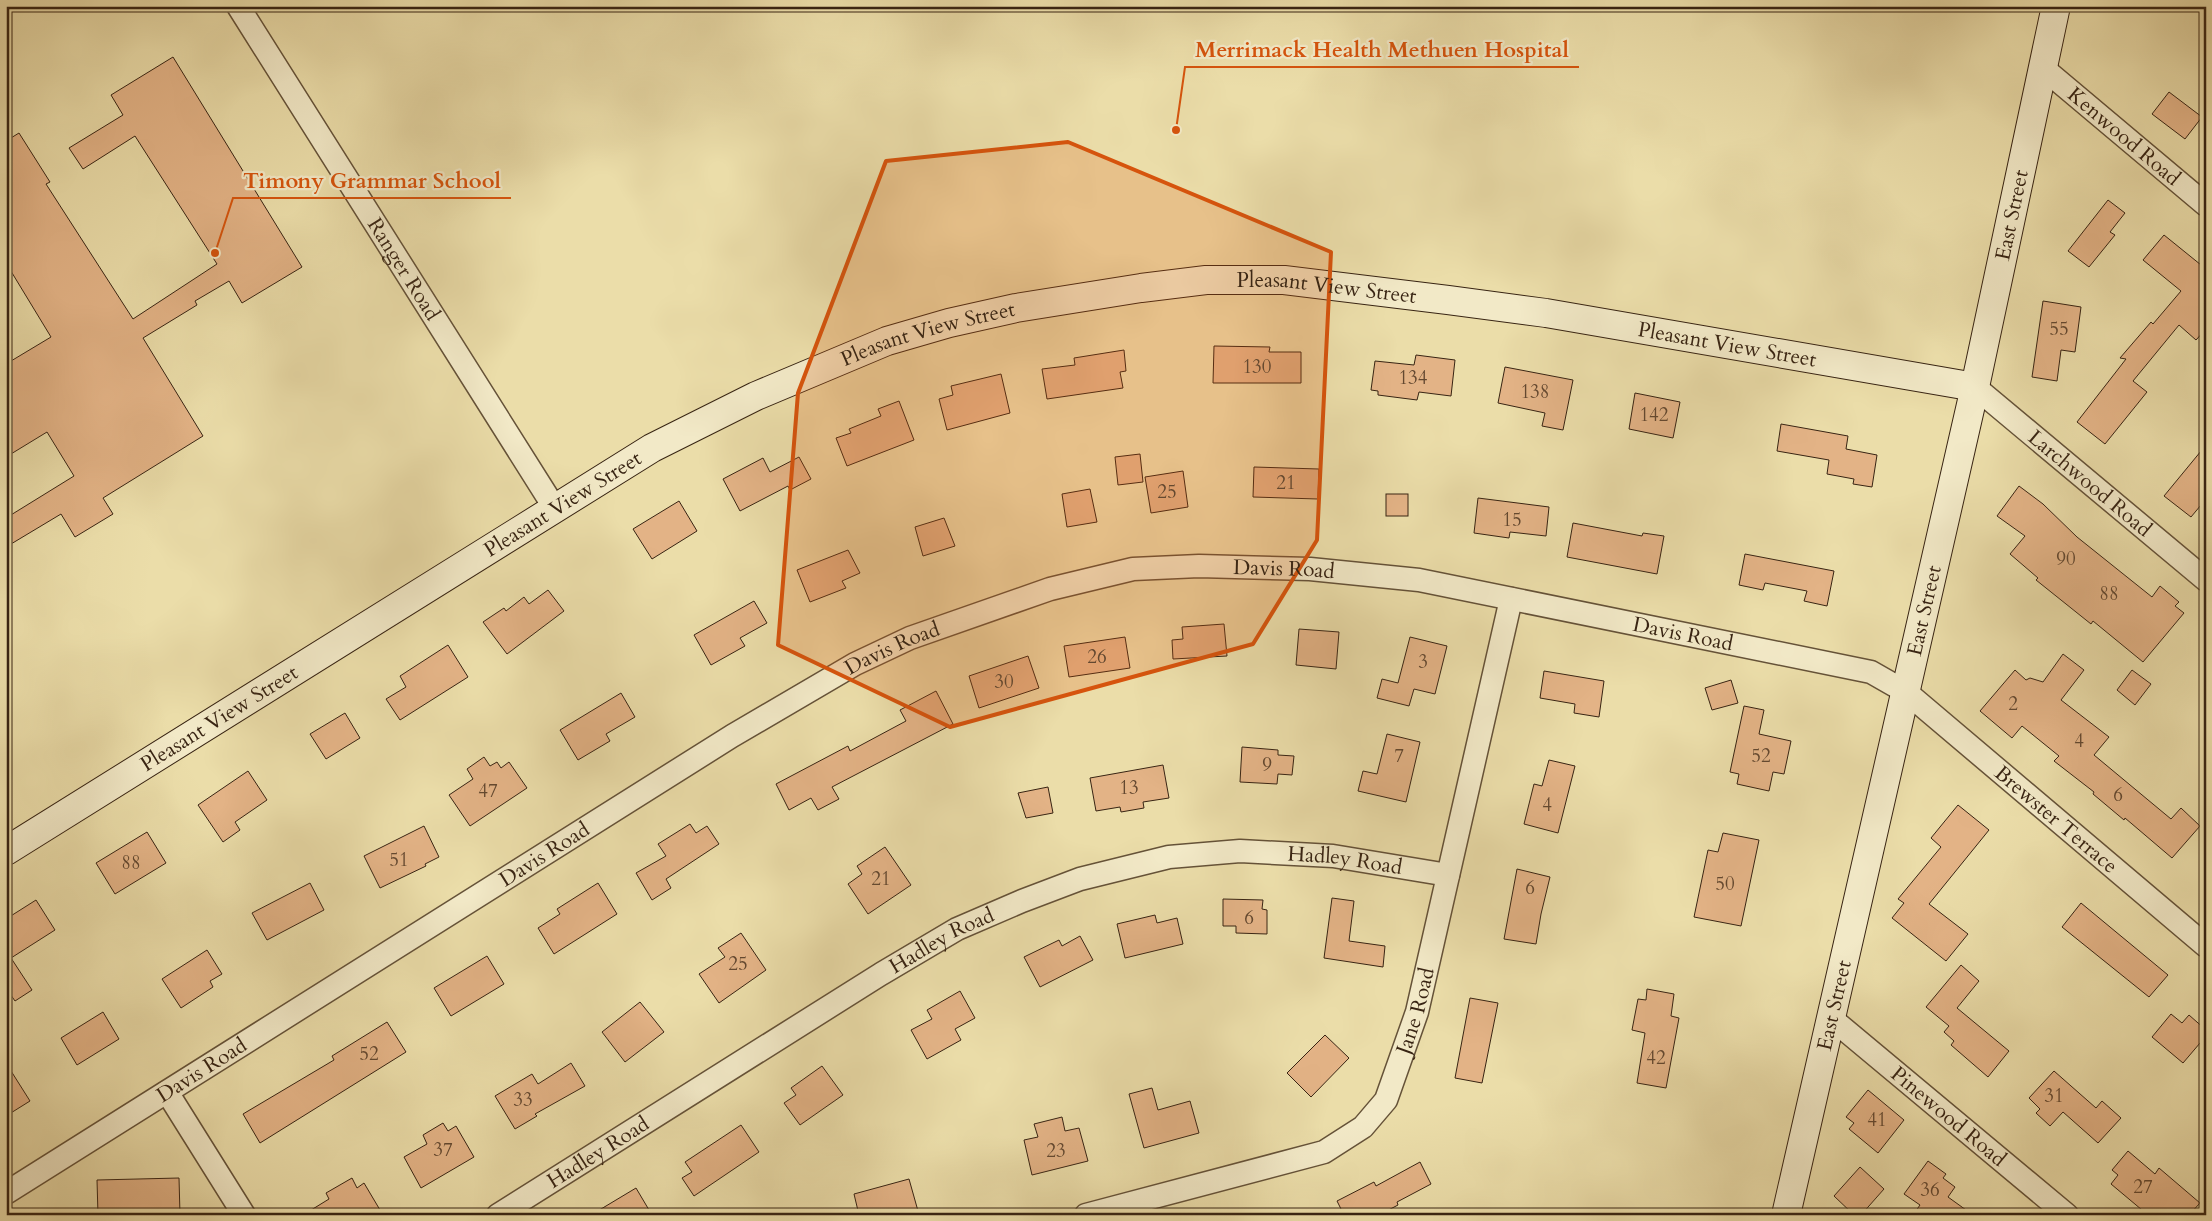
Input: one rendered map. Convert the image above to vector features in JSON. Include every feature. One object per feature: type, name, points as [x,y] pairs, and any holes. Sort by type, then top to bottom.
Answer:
[{"type":"street","name":"Ranger Road","points":[[238,6],[554,507]]},
{"type":"street","name":"East Street","points":[[1786,1215],[1975,387],[2056,6]]},
{"type":"street","name":"Kenwood Road","points":[[2043,68],[2206,205]]},
{"type":"street","name":"Pleasant View Street","points":[[6,850],[554,507],[652,448],[700,422],[756,396],[887,341],[949,323],[1016,308],[1141,288],[1206,280],[1284,280],[1546,313],[1975,387]]},
{"type":"street","name":"Larchwood Road","points":[[1975,387],[2206,580]]},
{"type":"street","name":"Davis Road","points":[[6,1194],[732,736],[855,664],[919,635],[1050,589],[1133,569],[1199,566],[1310,569],[1419,580],[1871,672],[1906,692]]},
{"type":"street","name":"Jane Road","points":[[1086,1215],[1324,1152],[1363,1126],[1386,1100],[1417,1012],[1511,599]]},
{"type":"street","name":"Brewster Terrace","points":[[1906,692],[2206,946]]},
{"type":"street","name":"Hadley Road","points":[[498,1215],[864,984],[957,929],[1080,879],[1169,857],[1240,851],[1333,856],[1448,875]]},
{"type":"street","name":"Pinewood Road","points":[[1832,1019],[2067,1215]]},
{"type":"street","points":[[167,1092],[244,1215]]},
{"type":"highlighted area","points":[[1068,142],[1331,252],[1317,540],[1253,644],[950,727],[778,645],[798,393],[886,161]]},
{"type":"building","points":[[173,57],[302,267],[242,303],[229,281],[195,301],[197,305],[143,338],[203,436],[103,498],[113,514],[75,537],[61,514],[6,547],[6,518],[74,476],[47,432],[6,457],[6,364],[51,337],[6,263],[6,141],[19,133],[50,182],[46,184],[133,319],[217,264],[135,136],[83,169],[69,148],[123,115],[111,95]]},
{"type":"building","points":[[2169,92],[2202,117],[2185,139],[2152,114]]},
{"type":"building","points":[[2108,200],[2125,213],[2110,232],[2115,235],[2089,267],[2068,251]]},
{"type":"building","points":[[2164,235],[2206,269],[2206,329],[2196,340],[2179,325],[2133,381],[2147,392],[2105,444],[2077,422],[2126,359],[2120,358],[2151,322],[2153,324],[2181,291],[2143,260]]},
{"type":"building","points":[[2043,301],[2081,307],[2075,352],[2061,350],[2057,381],[2032,377]]},
{"type":"building","points":[[1214,346],[1270,347],[1269,352],[1301,352],[1301,383],[1213,383]]},
{"type":"building","points":[[1124,350],[1126,371],[1120,372],[1123,388],[1047,399],[1042,369],[1075,365],[1074,358]]},
{"type":"building","points":[[1416,355],[1455,360],[1451,396],[1419,392],[1417,400],[1378,395],[1378,391],[1371,390],[1375,361],[1414,365]]},
{"type":"building","points":[[1505,367],[1573,380],[1563,430],[1542,426],[1545,413],[1498,403]]},
{"type":"building","points":[[1001,374],[1010,413],[947,430],[939,399],[953,395],[951,386]]},
{"type":"building","points":[[1635,393],[1680,402],[1673,438],[1629,429]]},
{"type":"building","points":[[899,401],[914,440],[847,466],[836,438],[851,433],[849,429],[881,416],[878,409]]},
{"type":"building","points":[[1781,424],[1848,436],[1846,449],[1877,455],[1872,487],[1853,484],[1854,479],[1827,474],[1829,460],[1777,451]]},
{"type":"building","points":[[2206,445],[2206,499],[2191,517],[2164,496]]},
{"type":"building","points":[[1140,454],[1143,482],[1118,485],[1115,457]]},
{"type":"building","points":[[799,457],[811,479],[790,490],[788,486],[740,511],[723,479],[763,458],[770,472]]},
{"type":"building","points":[[1254,467],[1319,469],[1318,499],[1253,497]]},
{"type":"building","points":[[1183,471],[1188,507],[1151,513],[1145,477]]},
{"type":"building","points":[[2019,486],[2043,504],[2077,537],[2152,597],[2160,586],[2179,602],[2175,606],[2184,613],[2143,662],[2093,621],[2091,624],[2036,580],[2038,578],[2010,554],[2025,536],[1997,516]]},
{"type":"building","points":[[1090,489],[1097,522],[1067,527],[1062,494]]},
{"type":"building","points":[[1386,494],[1408,494],[1408,516],[1386,516]]},
{"type":"building","points":[[1478,498],[1549,507],[1546,536],[1510,532],[1509,538],[1474,533]]},
{"type":"building","points":[[679,501],[697,531],[652,559],[633,529]]},
{"type":"building","points":[[944,518],[955,546],[923,556],[915,527]]},
{"type":"building","points":[[1573,523],[1642,536],[1643,533],[1664,536],[1657,574],[1567,557]]},
{"type":"building","points":[[848,550],[860,573],[842,581],[846,588],[810,602],[797,570]]},
{"type":"building","points":[[1745,554],[1834,571],[1827,606],[1804,601],[1807,591],[1765,583],[1763,590],[1739,585]]},
{"type":"building","points":[[548,590],[564,611],[507,654],[483,622],[504,608],[506,611],[524,597],[529,604]]},
{"type":"building","points":[[754,601],[767,623],[740,638],[745,646],[711,665],[694,635]]},
{"type":"building","points":[[1224,624],[1227,656],[1173,659],[1172,640],[1183,639],[1182,627]]},
{"type":"building","points":[[1299,629],[1339,632],[1336,669],[1296,665]]},
{"type":"building","points":[[1125,637],[1130,668],[1069,677],[1064,646]]},
{"type":"building","points":[[1410,637],[1447,646],[1435,694],[1414,689],[1409,706],[1377,698],[1382,679],[1398,683]]},
{"type":"building","points":[[448,645],[468,677],[400,720],[386,699],[406,687],[400,676]]},
{"type":"building","points":[[2063,654],[2084,670],[2061,700],[2109,737],[2094,755],[2171,819],[2181,808],[2200,826],[2172,858],[2054,761],[2059,756],[2022,726],[2012,738],[1980,711],[2015,670],[2026,680],[2030,678],[2043,682]]},
{"type":"building","points":[[1028,656],[1039,688],[979,708],[969,676]]},
{"type":"building","points":[[2132,670],[2151,684],[2135,705],[2117,690]]},
{"type":"building","points":[[1544,671],[1604,681],[1599,717],[1574,713],[1575,704],[1540,698]]},
{"type":"building","points":[[1731,680],[1738,703],[1712,710],[1705,688]]},
{"type":"building","points":[[936,691],[953,724],[832,787],[839,799],[818,810],[811,798],[789,810],[776,784],[848,746],[850,751],[906,721],[900,710]]},
{"type":"building","points":[[621,693],[635,717],[606,734],[610,741],[578,760],[560,730]]},
{"type":"building","points":[[1744,706],[1764,710],[1759,734],[1791,741],[1784,774],[1773,772],[1769,791],[1737,784],[1739,774],[1730,772]]},
{"type":"building","points":[[345,713],[360,738],[326,759],[310,734]]},
{"type":"building","points":[[1387,734],[1420,742],[1406,802],[1358,791],[1363,771],[1377,774]]},
{"type":"building","points":[[1242,747],[1278,750],[1278,755],[1294,756],[1292,775],[1278,774],[1277,784],[1240,782]]},
{"type":"building","points":[[484,757],[490,766],[497,762],[501,768],[509,762],[527,788],[470,826],[449,795],[473,779],[467,769]]},
{"type":"building","points":[[1549,760],[1575,766],[1558,833],[1524,824],[1534,784],[1542,786]]},
{"type":"building","points":[[1163,765],[1169,798],[1143,802],[1144,808],[1121,812],[1120,807],[1096,811],[1090,778]]},
{"type":"building","points":[[248,771],[267,800],[235,822],[240,830],[223,842],[198,805]]},
{"type":"building","points":[[1048,787],[1053,813],[1026,818],[1018,793]]},
{"type":"building","points":[[1958,805],[1989,830],[1929,904],[1968,934],[1946,961],[1892,918],[1904,903],[1898,899],[1941,847],[1931,838]]},
{"type":"building","points":[[690,824],[696,833],[707,826],[719,844],[666,879],[671,888],[652,900],[636,873],[666,856],[658,844]]},
{"type":"building","points":[[424,826],[439,857],[425,864],[426,866],[380,888],[364,856]]},
{"type":"building","points":[[147,832],[166,863],[115,894],[96,863]]},
{"type":"building","points":[[1723,833],[1759,840],[1741,926],[1694,917],[1708,850],[1718,852]]},
{"type":"building","points":[[885,847],[911,885],[868,914],[848,884],[862,874],[857,866]]},
{"type":"building","points":[[1517,869],[1550,877],[1536,944],[1504,939]]},
{"type":"building","points":[[310,883],[324,910],[267,940],[252,913]]},
{"type":"building","points":[[598,883],[617,914],[554,954],[538,928],[560,914],[557,909]]},
{"type":"building","points":[[1332,898],[1354,901],[1349,941],[1385,946],[1383,967],[1324,958]]},
{"type":"building","points":[[1223,899],[1263,900],[1262,909],[1267,910],[1267,934],[1236,933],[1236,926],[1223,926]]},
{"type":"building","points":[[36,900],[55,930],[11,958],[32,990],[15,1001],[6,988],[6,919]]},
{"type":"building","points":[[2081,903],[2168,975],[2149,997],[2062,927]]},
{"type":"building","points":[[1155,915],[1157,923],[1177,918],[1183,944],[1125,958],[1117,924]]},
{"type":"building","points":[[741,933],[766,970],[719,1003],[699,974],[725,957],[718,948]]},
{"type":"building","points":[[1080,936],[1093,960],[1040,987],[1024,957],[1059,940],[1062,946]]},
{"type":"building","points":[[207,950],[222,974],[210,981],[213,987],[181,1008],[162,979]]},
{"type":"building","points":[[487,956],[504,984],[451,1016],[434,988]]},
{"type":"building","points":[[1961,965],[1979,981],[1957,1008],[2009,1051],[1988,1077],[1951,1045],[1954,1041],[1944,1032],[1949,1026],[1926,1007]]},
{"type":"building","points":[[1647,989],[1674,994],[1671,1016],[1679,1018],[1666,1088],[1637,1083],[1645,1033],[1632,1030],[1638,999],[1646,1000]]},
{"type":"building","points":[[960,991],[975,1018],[955,1029],[961,1040],[927,1059],[911,1030],[932,1019],[927,1010]]},
{"type":"building","points":[[1470,998],[1498,1003],[1482,1083],[1455,1078]]},
{"type":"building","points":[[640,1002],[664,1032],[625,1062],[602,1032]]},
{"type":"building","points":[[103,1012],[119,1039],[77,1065],[61,1038]]},
{"type":"building","points":[[2171,1014],[2182,1023],[2189,1015],[2206,1030],[2206,1036],[2183,1063],[2152,1037]]},
{"type":"building","points":[[387,1022],[406,1052],[260,1143],[243,1114],[334,1060],[332,1056]]},
{"type":"building","points":[[1325,1035],[1349,1058],[1311,1097],[1287,1073]]},
{"type":"building","points":[[6,1063],[30,1101],[6,1116]]},
{"type":"building","points":[[571,1063],[585,1086],[535,1114],[537,1116],[515,1129],[495,1096],[532,1074],[538,1084]]},
{"type":"building","points":[[822,1066],[843,1095],[800,1125],[784,1103],[796,1095],[791,1088]]},
{"type":"building","points":[[2054,1071],[2096,1108],[2102,1101],[2121,1118],[2098,1143],[2063,1112],[2050,1126],[2036,1113],[2040,1109],[2029,1098]]},
{"type":"building","points":[[1152,1088],[1158,1110],[1190,1101],[1199,1133],[1144,1148],[1129,1094]]},
{"type":"building","points":[[1868,1090],[1904,1120],[1878,1153],[1849,1129],[1854,1123],[1846,1117]]},
{"type":"building","points":[[1062,1117],[1065,1131],[1079,1128],[1088,1161],[1032,1175],[1024,1140],[1038,1137],[1034,1124]]},
{"type":"building","points":[[443,1123],[448,1131],[456,1126],[474,1157],[421,1188],[404,1157],[427,1144],[423,1135]]},
{"type":"building","points":[[741,1125],[759,1152],[694,1196],[682,1178],[692,1172],[685,1162]]},
{"type":"building","points":[[2128,1151],[2155,1174],[2159,1168],[2200,1203],[2189,1215],[2148,1215],[2111,1184],[2118,1175],[2112,1170]]},
{"type":"building","points":[[1928,1161],[1946,1174],[1943,1178],[1955,1187],[1948,1197],[1973,1215],[1913,1215],[1920,1205],[1904,1194]]},
{"type":"building","points":[[1420,1162],[1431,1184],[1397,1202],[1398,1205],[1379,1215],[1344,1215],[1337,1201],[1374,1182],[1376,1186]]},
{"type":"building","points":[[1860,1167],[1884,1189],[1861,1215],[1854,1215],[1834,1196]]},
{"type":"building","points":[[179,1178],[180,1215],[98,1215],[97,1180]]},
{"type":"building","points":[[352,1178],[357,1188],[364,1183],[383,1215],[303,1215],[329,1199],[326,1193]]},
{"type":"building","points":[[909,1179],[918,1211],[903,1215],[859,1215],[854,1194]]},
{"type":"building","points":[[636,1188],[652,1215],[591,1215]]},
{"type":"place","name":"Merrimack Health Methuen Hospital","points":[[1176,130]]},
{"type":"place","name":"Timony Grammar School","points":[[215,253]]}]
